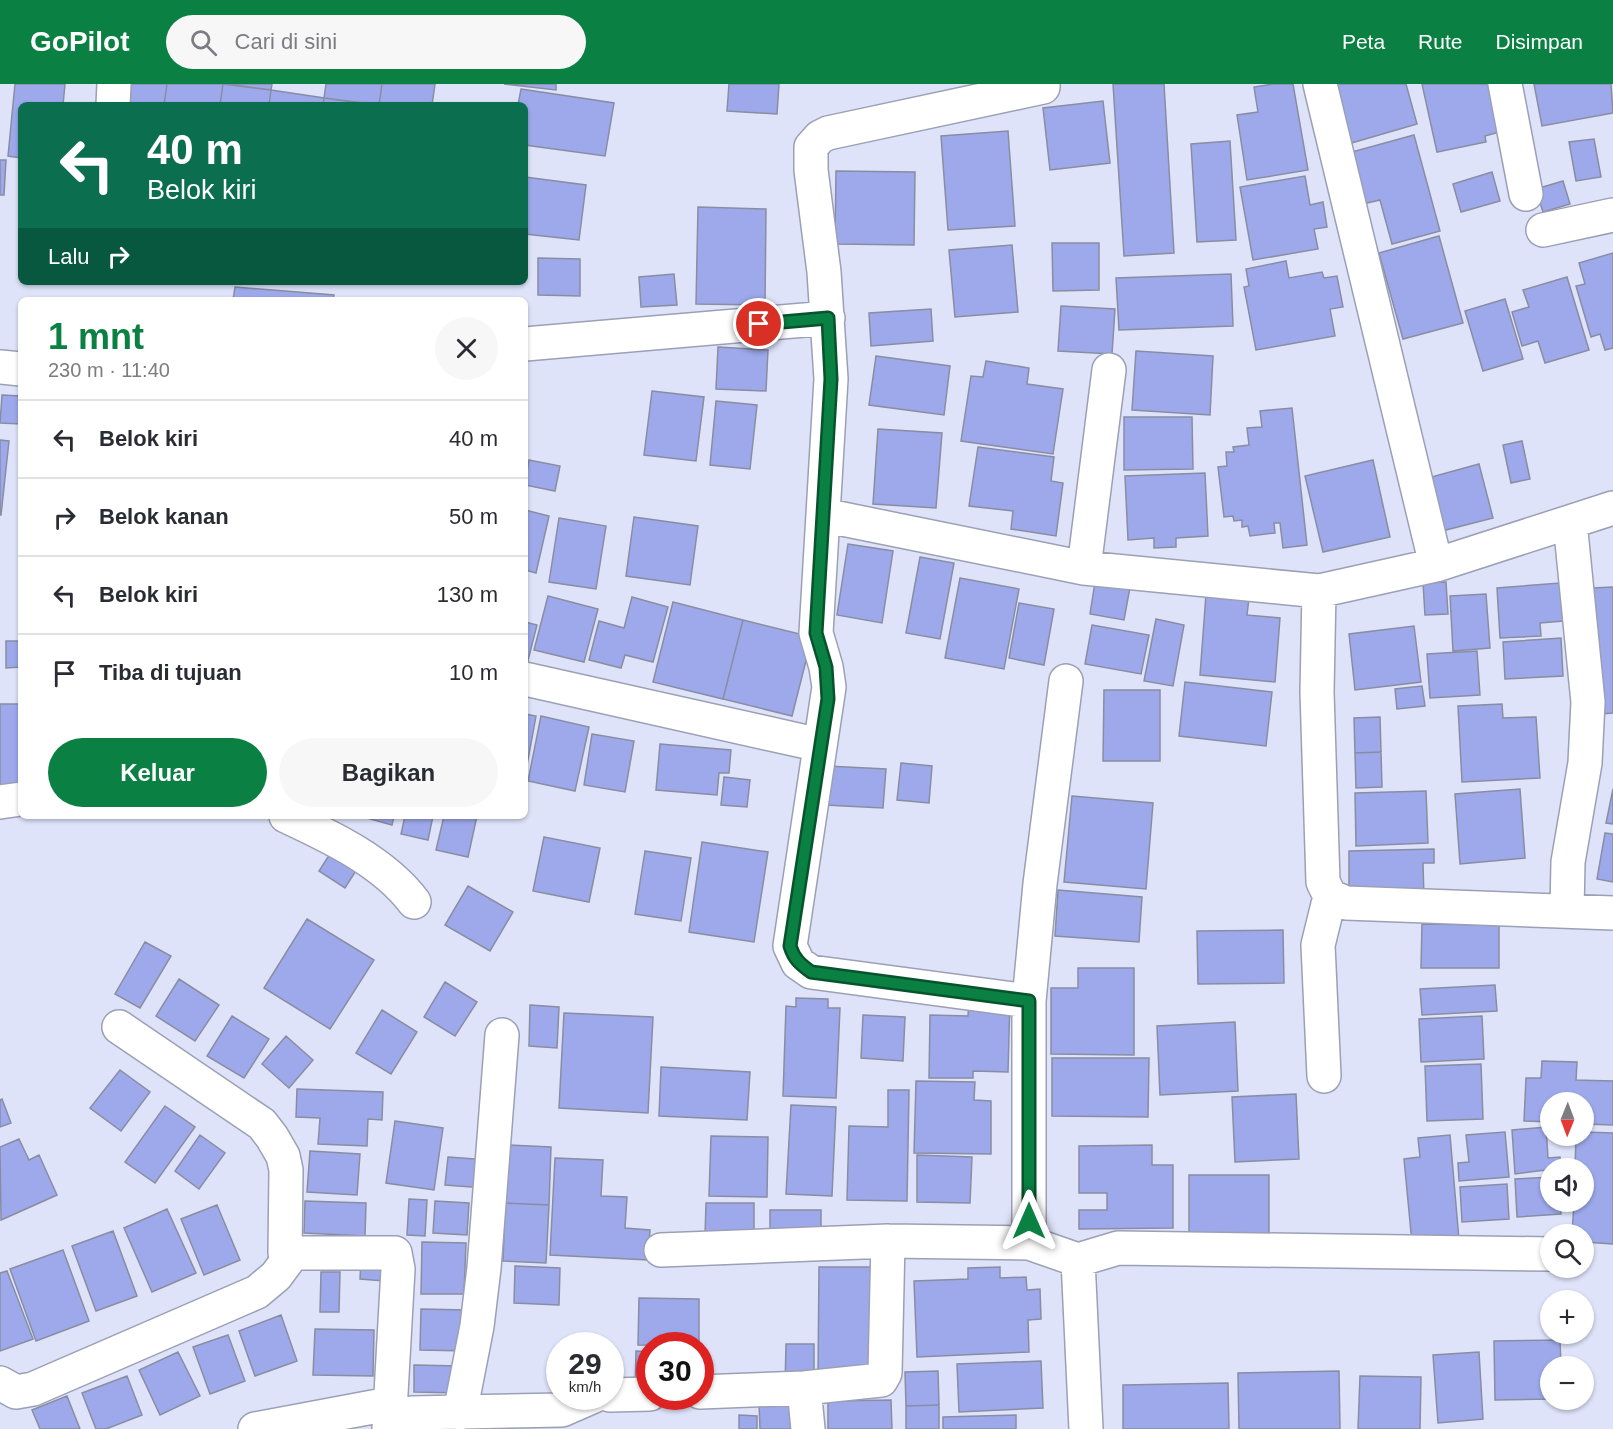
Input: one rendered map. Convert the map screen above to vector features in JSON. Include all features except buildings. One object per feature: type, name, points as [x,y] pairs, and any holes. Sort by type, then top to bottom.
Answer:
[{"type":"street","points":[[113,102],[114,84]]},
{"type":"street","points":[[1320,84],[1436,565]]},
{"type":"street","points":[[1505,84],[1526,194]]},
{"type":"street","points":[[1029,1001],[811,972],[798,963],[790,946],[829,687],[816,633],[831,379],[828,318],[811,170],[811,147],[814,142],[828,133],[1047,85]]},
{"type":"street","points":[[1543,230],[1613,215]]},
{"type":"street","points":[[528,344],[828,318]]},
{"type":"street","points":[[0,367],[18,369]]},
{"type":"street","points":[[1084,568],[1109,370]]},
{"type":"street","points":[[822,514],[1084,568],[1319,591],[1436,565],[1613,508]]},
{"type":"street","points":[[1567,910],[1568,862],[1585,763],[1588,702],[1570,522]]},
{"type":"street","points":[[1319,591],[1317,692],[1323,882],[1330,896],[1346,903],[1613,913]]},
{"type":"street","points":[[528,680],[820,745]]},
{"type":"street","points":[[1029,1243],[1029,1001],[1040,884],[1066,681]]},
{"type":"street","points":[[0,802],[18,799]]},
{"type":"street","points":[[292,819],[344,846],[399,882],[414,902]]},
{"type":"street","points":[[1324,1076],[1318,945],[1330,896]]},
{"type":"street","points":[[119,1027],[262,1124],[283,1156],[286,1170],[285,1253],[395,1253],[398,1269],[389,1416]]},
{"type":"street","points":[[460,1413],[479,1315],[502,1035]]},
{"type":"street","points":[[714,1391],[876,1382],[883,1377],[888,1241]]},
{"type":"street","points":[[661,1250],[888,1241],[1029,1243],[1078,1260],[1118,1248],[1540,1254]]},
{"type":"street","points":[[0,1383],[16,1392],[33,1389],[256,1292],[276,1276],[293,1253]]},
{"type":"street","points":[[1078,1260],[1086,1429]]},
{"type":"street","points":[[804,1388],[808,1429]]},
{"type":"street","points":[[255,1429],[403,1416],[412,1413],[562,1410]]},
{"type":"route","points":[[759,324],[828,318],[831,379],[816,633],[829,687],[790,946],[792,954],[798,963],[811,972],[1029,1001],[1029,1221]]}]
